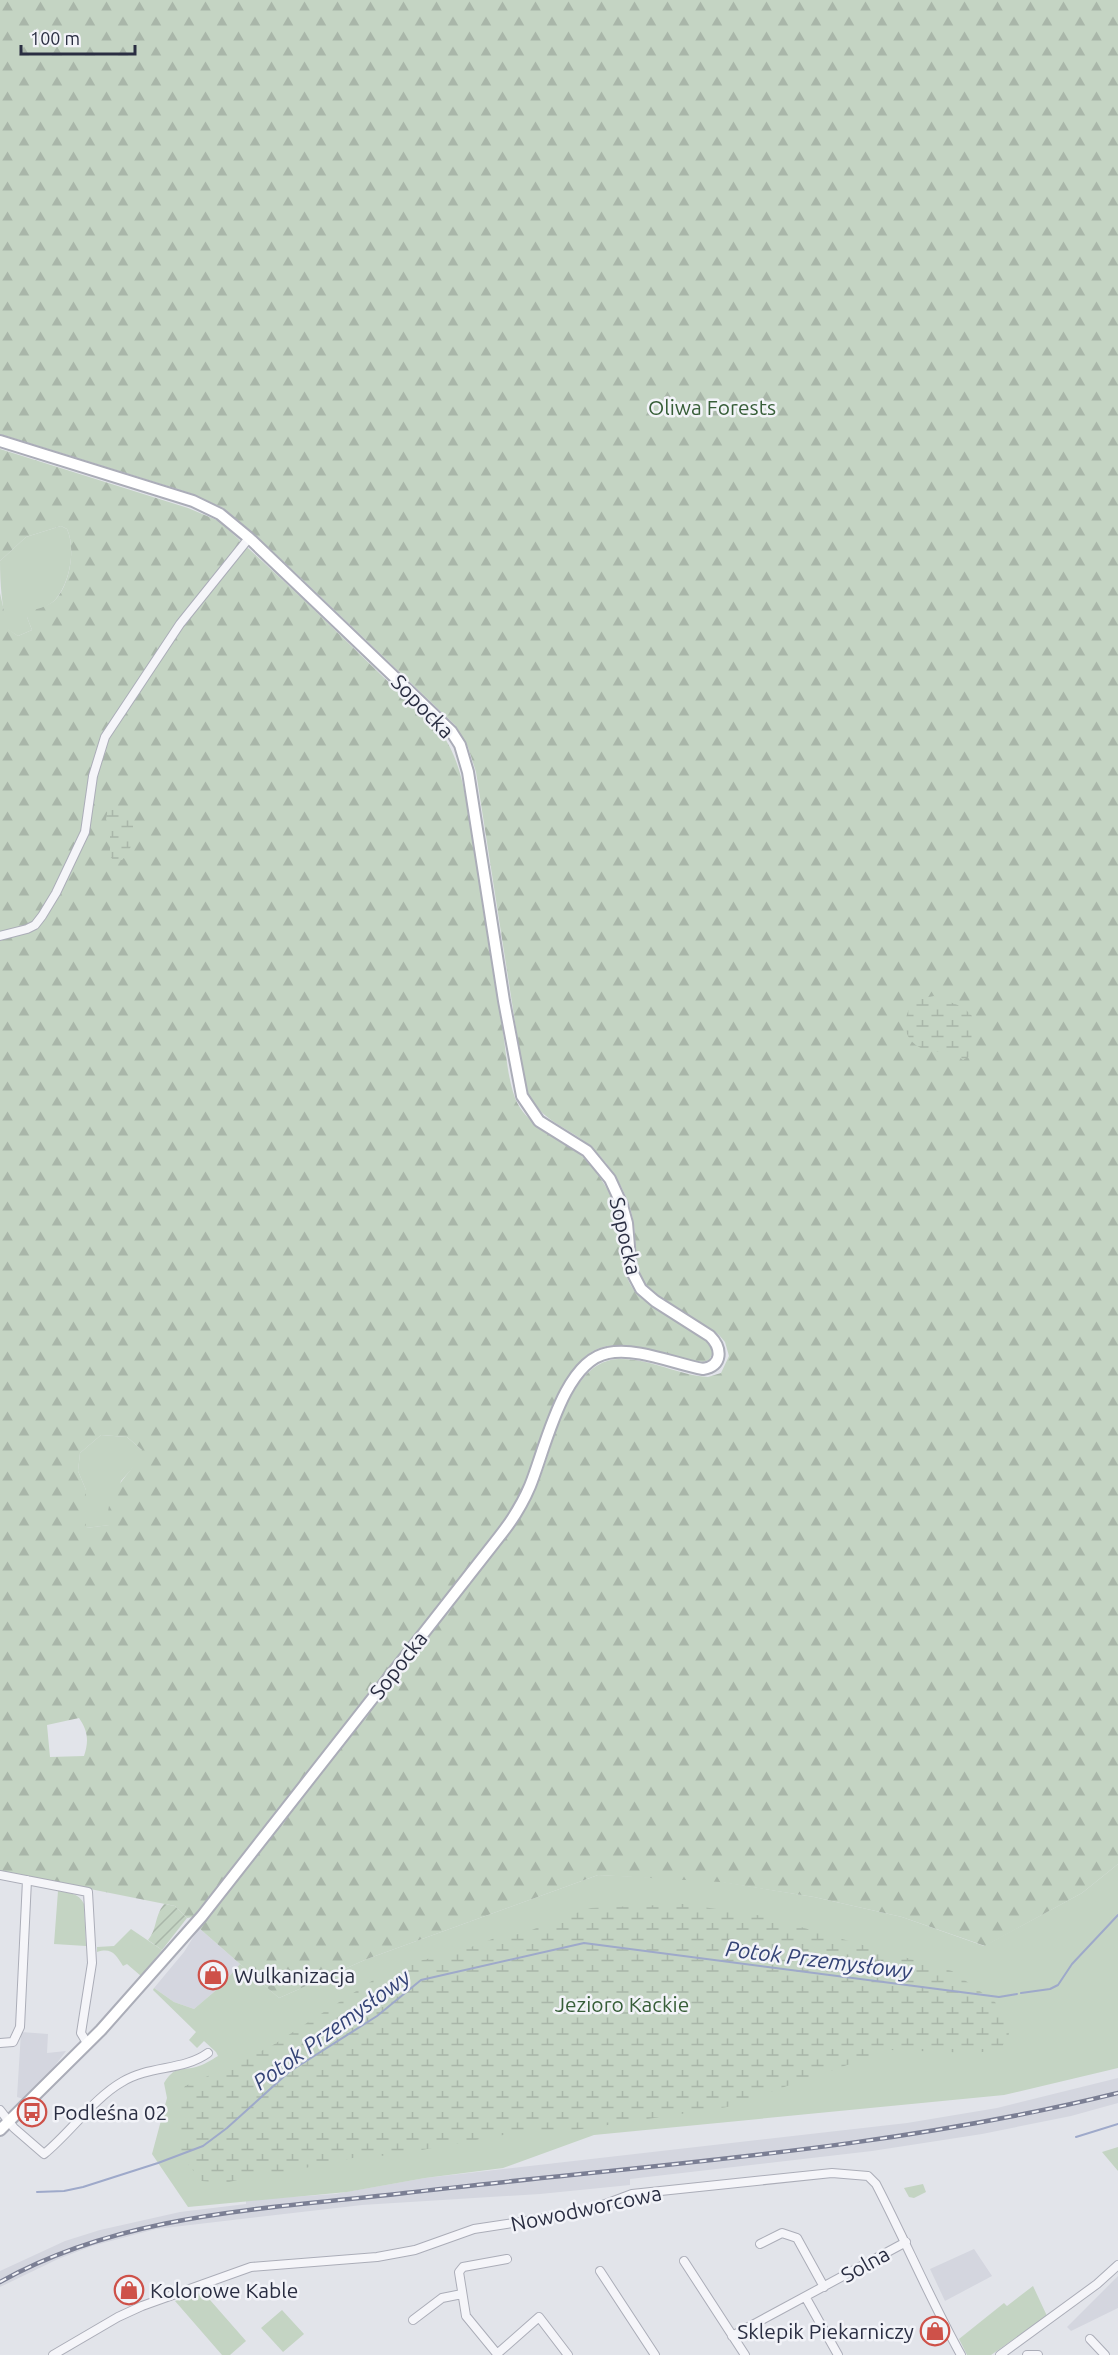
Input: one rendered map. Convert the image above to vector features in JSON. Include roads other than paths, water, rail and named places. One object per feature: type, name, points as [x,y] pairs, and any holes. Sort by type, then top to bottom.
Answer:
[{"type":"main road","name":"Sopocka","points":[[0,441],[206,506],[220,514],[249,538],[443,722],[463,752],[469,776],[504,1001],[522,1096],[539,1121],[587,1151],[610,1179],[625,1214],[631,1270],[636,1283],[655,1301],[710,1336],[720,1352],[714,1366],[703,1369],[623,1352],[600,1355],[585,1364],[571,1384],[558,1410],[529,1489],[507,1527],[212,1903],[131,1997],[0,2130]]},
{"type":"street","points":[[0,936],[27,929],[35,925],[42,916],[56,893],[85,832],[93,776],[105,737],[180,624],[249,538]]},
{"type":"street","points":[[0,1875],[88,1892],[92,1963],[81,2033],[87,2043]]},
{"type":"street","points":[[0,2043],[13,2042],[20,2027],[27,1880]]},
{"type":"street","points":[[0,2110],[19,2132],[44,2154],[122,2082],[155,2069],[188,2064],[208,2053]]},
{"type":"street","name":"Nowodworcowa","points":[[59,2354],[116,2319],[142,2307],[244,2269],[377,2257],[415,2250],[474,2229],[584,2212],[632,2194],[832,2173],[868,2176],[876,2184],[906,2242],[929,2295],[961,2355]]},
{"type":"street","name":"Solna","points":[[760,2244],[782,2233],[797,2238],[824,2287]]},
{"type":"street","name":"Solna","points":[[732,2336],[906,2242]]},
{"type":"street","points":[[507,2259],[461,2267],[459,2271],[467,2318],[497,2355],[539,2317],[568,2355]]},
{"type":"street","points":[[684,2261],[745,2355]]},
{"type":"street","points":[[1000,2355],[1090,2289],[1118,2265]]},
{"type":"street","points":[[600,2271],[652,2354]]},
{"type":"street","points":[[413,2320],[442,2298],[462,2294]]},
{"type":"street","points":[[806,2298],[838,2355]]},
{"type":"street","points":[[1090,2339],[1105,2355]]},
{"type":"street","points":[[1027,2355],[1038,2355]]},
{"type":"waterway","name":"Potok Przemysłowy","points":[[1021,1993],[1050,1989],[1058,1985],[1072,1964],[1118,1915]]},
{"type":"waterway","name":"Potok Przemysłowy","points":[[37,2192],[64,2191],[83,2187],[203,2146],[227,2128],[289,2072],[377,2016],[421,1980],[584,1943],[999,1997],[1017,1994]]},
{"type":"waterway","points":[[1076,2137],[1118,2124]]},
{"type":"railway","points":[[0,2282],[47,2259],[96,2241],[197,2218],[301,2204],[852,2143],[1030,2113],[1118,2093]]},
{"type":"place","name":"Wulkanizacja","points":[[213,1975]]},
{"type":"place","name":"Podleśna 02","points":[[32,2112]]},
{"type":"place","name":"Kolorowe Kable","points":[[129,2290]]},
{"type":"place","name":"Sklepik Piekarniczy","points":[[935,2331]]},
{"type":"park label","name":"Oliwa Forests","points":[[712,407]]},
{"type":"park label","name":"Jezioro Kackie","points":[[622,2004]]}]
